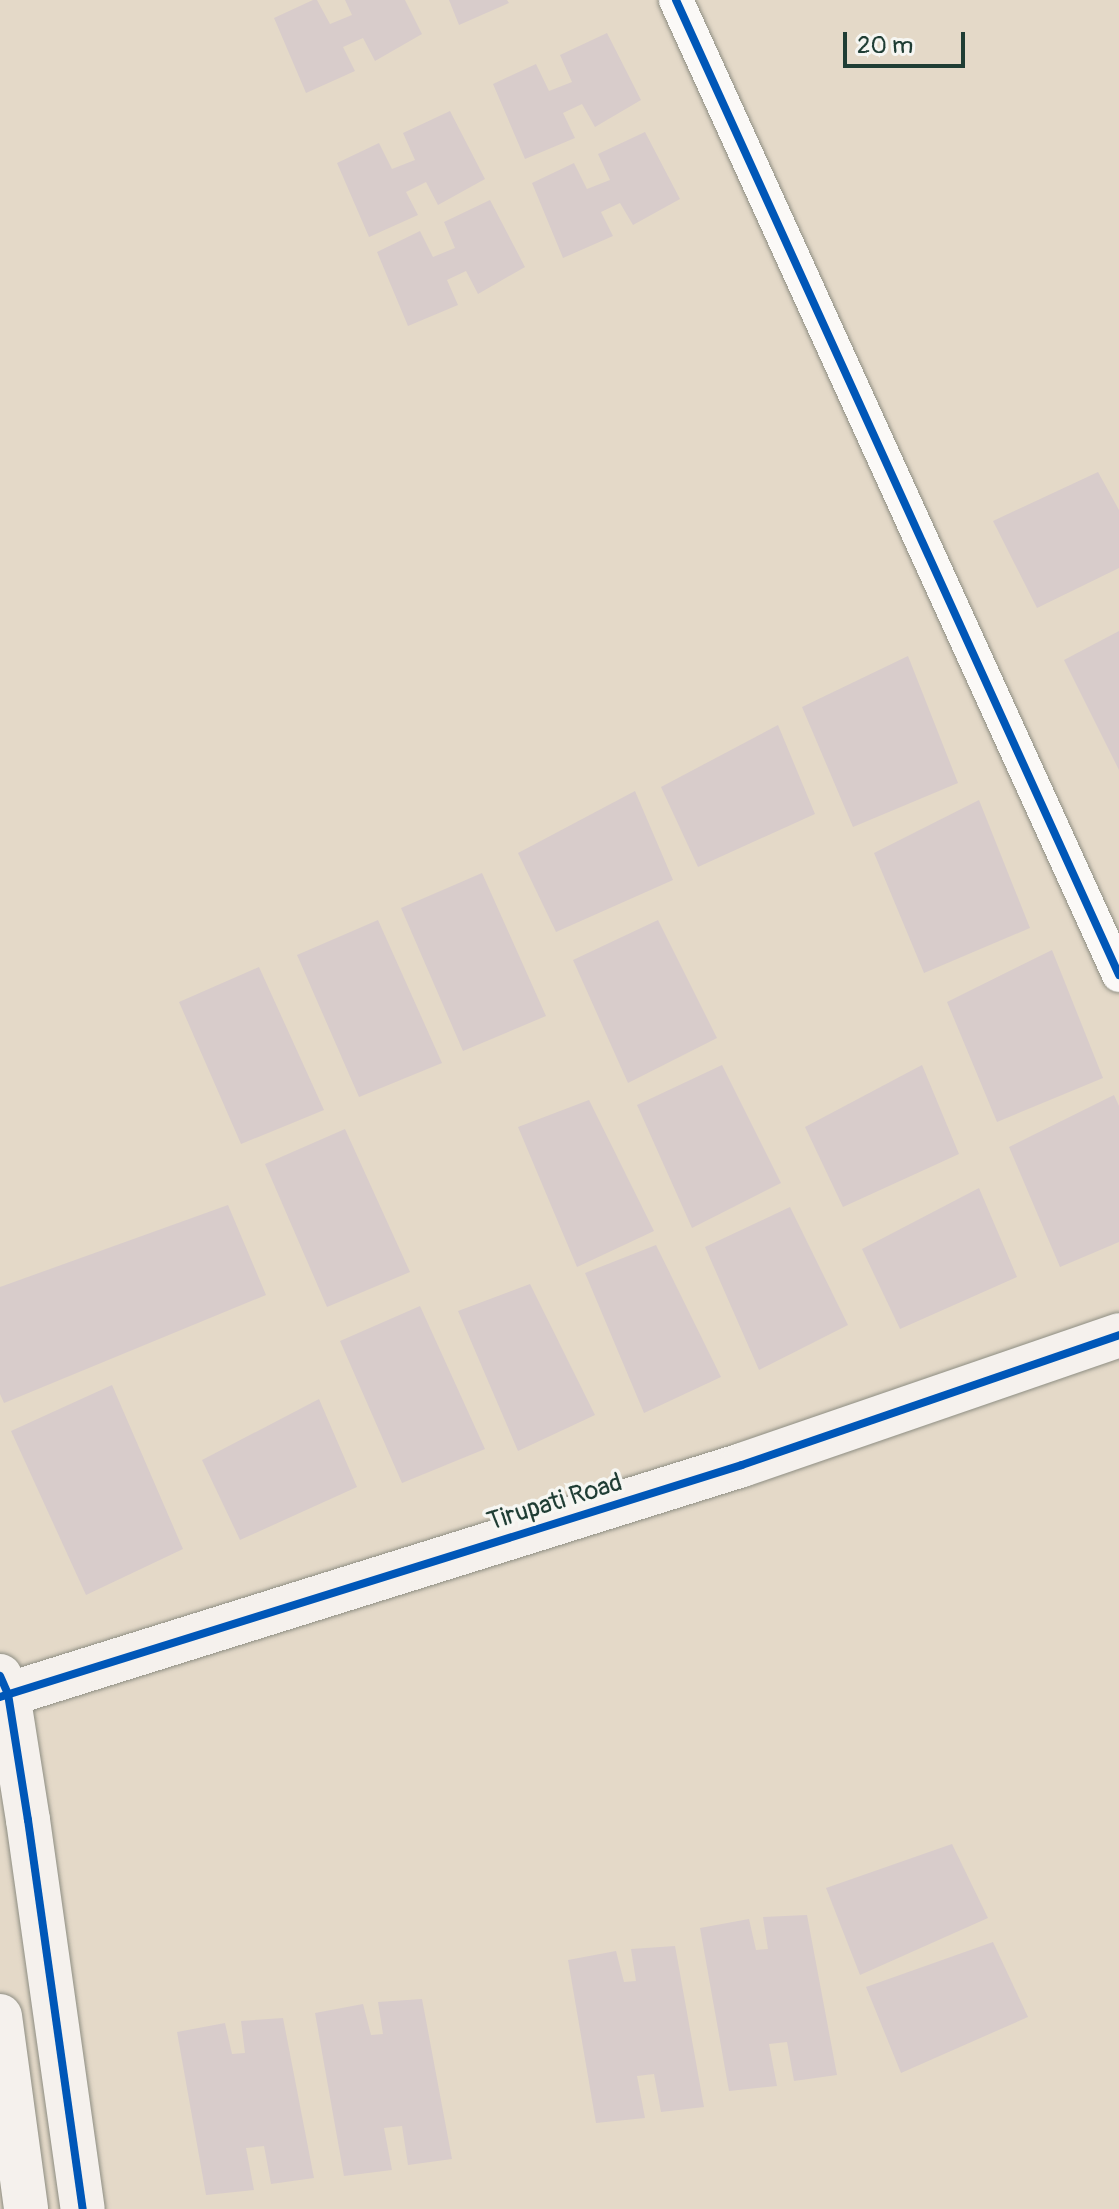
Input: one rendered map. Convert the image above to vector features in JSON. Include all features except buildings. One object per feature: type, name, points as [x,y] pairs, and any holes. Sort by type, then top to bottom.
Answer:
[{"type":"street","points":[[676,0],[1119,975]]},
{"type":"street","name":"Tirupati Road","points":[[3,1689],[742,1465],[1119,1335]]},
{"type":"street","points":[[3,1689],[83,2209]]},
{"type":"street","points":[[0,2016],[26,2209]]},
{"type":"cycle path","points":[[676,0],[1119,975]]},
{"type":"cycle path","points":[[0,1697],[742,1465],[1119,1335]]},
{"type":"cycle path","points":[[0,1676],[8,1694],[28,1820],[83,2209]]}]
